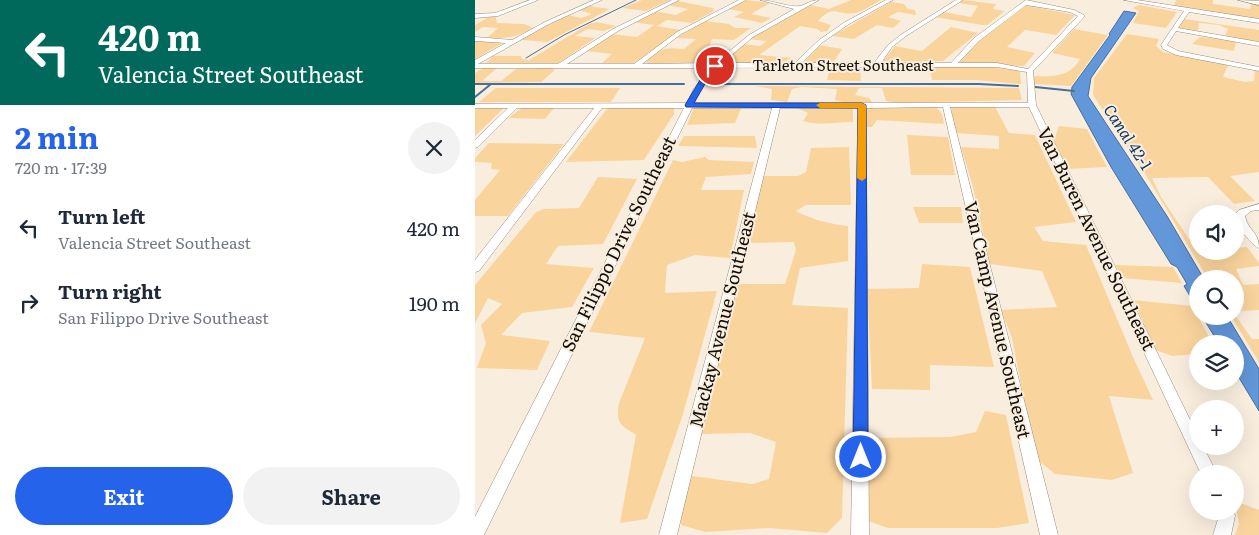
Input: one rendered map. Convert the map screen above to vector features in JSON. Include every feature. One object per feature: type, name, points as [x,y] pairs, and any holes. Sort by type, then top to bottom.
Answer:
[{"type":"street","points":[[475,16],[496,15],[535,0]]},
{"type":"street","points":[[559,66],[624,24],[676,0]]},
{"type":"street","points":[[635,66],[679,33],[743,0]]},
{"type":"street","points":[[763,0],[799,8]]},
{"type":"street","name":"San Filippo Drive Southeast","points":[[475,534],[689,105],[706,76],[715,66],[758,31],[817,0]]},
{"type":"street","points":[[796,66],[821,41],[847,23],[890,0]]},
{"type":"street","points":[[875,66],[890,46],[904,35],[960,0]]},
{"type":"street","points":[[1127,0],[1150,2],[1187,10],[1259,21]]},
{"type":"street","points":[[1241,0],[1259,3]]},
{"type":"street","points":[[585,1],[597,1]]},
{"type":"street","points":[[475,65],[547,23],[597,1]]},
{"type":"street","points":[[953,66],[969,46],[1027,1],[1080,14],[1081,18],[1030,71]]},
{"type":"street","points":[[1187,10],[1164,46],[1169,50],[1259,69]]},
{"type":"street","points":[[1174,29],[1259,44]]},
{"type":"street","points":[[475,39],[512,42]]},
{"type":"street","name":"Tarleton Street Southeast","points":[[475,65],[997,65],[1030,71]]},
{"type":"street","name":"Van Buren Avenue Southeast","points":[[1030,71],[1032,105],[1205,465]]},
{"type":"street","points":[[475,268],[600,105]]},
{"type":"street","name":"Mackay Avenue Southeast","points":[[669,535],[777,105]]},
{"type":"street","points":[[860,535],[862,105]]},
{"type":"street","name":"Van Camp Avenue Southeast","points":[[946,105],[1049,535]]},
{"type":"street","points":[[475,106],[1032,105]]},
{"type":"street","points":[[475,145],[515,106]]},
{"type":"street","points":[[1259,207],[1246,209],[1240,212],[1239,216],[1241,222],[1259,245]]},
{"type":"shaded area","points":[[642,0],[670,0],[646,11],[622,8]]},
{"type":"shaded area","points":[[747,0],[770,3],[751,14],[771,18],[762,23],[734,17],[744,12],[728,9]]},
{"type":"shaded area","points":[[851,0],[881,0],[858,12],[832,11],[818,21],[831,25],[827,31],[821,32],[817,29],[800,26],[759,55],[792,58],[781,63],[727,63],[727,59],[743,44],[760,46],[767,41],[749,39],[810,5],[829,9]]},
{"type":"shaded area","points":[[963,0],[996,4],[993,9],[1005,11],[987,25],[935,17],[943,12],[971,17],[978,6],[959,3]]},
{"type":"shaded area","points":[[1176,0],[1213,0],[1213,4],[1250,9],[1251,3],[1259,4],[1259,20],[1174,6]]},
{"type":"shaded area","points":[[678,1],[713,8],[714,11],[692,23],[667,20],[657,26],[681,30],[634,63],[602,63],[612,54],[586,51],[610,34],[637,37],[654,25],[632,22],[654,11],[676,15],[688,9],[668,5]]},
{"type":"shaded area","points":[[891,2],[904,4],[908,9],[915,10],[916,15],[898,12],[888,17],[901,21],[893,28],[877,25],[854,39],[832,36]]},
{"type":"shaded area","points":[[1025,5],[1075,15],[1056,35],[1025,30],[1007,47],[1035,53],[1024,66],[961,63],[958,61],[970,47]]},
{"type":"shaded area","points":[[1139,5],[1177,12],[1166,28],[1133,23],[1139,11],[1133,8]]},
{"type":"shaded area","points":[[589,6],[610,9],[547,42],[523,40],[523,38],[568,15],[581,18],[592,14],[579,10]]},
{"type":"shaded area","points":[[489,17],[496,17],[497,23],[524,24],[533,28],[511,37],[487,38],[498,28],[483,27],[475,32],[475,25]]},
{"type":"shaded area","points":[[1184,19],[1259,30],[1259,42],[1225,36],[1228,29],[1219,25],[1199,23],[1198,31],[1179,28]]},
{"type":"shaded area","points":[[705,21],[729,24],[735,28],[751,28],[734,40],[712,39],[709,47],[724,48],[708,60],[699,63],[669,64],[648,63],[646,61],[663,49],[684,49],[696,39],[676,38]]},
{"type":"shaded area","points":[[596,22],[616,26],[604,31],[588,29],[575,36],[595,38],[559,63],[486,63],[493,56],[521,56],[522,59],[529,60],[589,24]]},
{"type":"shaded area","points":[[951,27],[978,33],[943,61],[882,62],[895,46],[922,51]]},
{"type":"shaded area","points":[[1074,29],[1108,35],[1071,86],[1034,84],[1033,78],[1035,76],[1061,74],[1076,65],[1080,59],[1052,53]]},
{"type":"shaded area","points":[[1127,34],[1159,39],[1156,46],[1163,52],[1228,65],[1223,77],[1245,82],[1254,81],[1255,70],[1259,71],[1259,172],[1230,176],[1255,201],[1234,204],[1208,177],[1152,178],[1161,197],[1189,239],[1189,247],[1146,175],[1093,95],[1094,78]]},
{"type":"shaded area","points":[[1200,37],[1236,41],[1234,51],[1192,44]]},
{"type":"shaded area","points":[[475,40],[501,43],[501,44],[475,59]]},
{"type":"shaded area","points":[[819,45],[842,49],[833,63],[804,62]]},
{"type":"shaded area","points":[[830,67],[860,67],[861,81],[827,80]]},
{"type":"shaded area","points":[[930,67],[990,67],[1020,71],[1021,84],[976,80],[932,80]]},
{"type":"shaded area","points":[[483,68],[497,68],[482,81],[501,81],[516,69],[551,68],[555,70],[541,82],[475,83],[475,73]]},
{"type":"shaded area","points":[[755,86],[1019,88],[1022,100],[897,103],[886,101],[882,88],[859,88],[855,95],[869,98],[872,102],[843,102],[835,100],[837,89],[801,87],[792,89],[787,102],[771,100],[772,89]]},
{"type":"shaded area","points":[[496,88],[620,88],[611,102],[479,102]]},
{"type":"shaded area","points":[[742,106],[735,123],[687,125],[694,107]]},
{"type":"shaded area","points":[[612,107],[674,108],[674,114],[644,160],[566,162],[606,110]]},
{"type":"shaded area","points":[[795,107],[853,107],[853,122],[822,124],[803,121],[808,113]]},
{"type":"shaded area","points":[[936,107],[942,114],[944,124],[877,120],[872,127],[865,127],[866,109],[868,108]]},
{"type":"shaded area","points":[[951,107],[995,107],[1009,133],[1035,135],[1076,222],[1034,227],[1043,241],[1086,245],[1153,400],[1109,396],[1133,473],[1112,480],[1055,474],[1035,458],[1012,338],[1001,310],[1057,307],[1042,271],[990,264],[973,187],[961,147],[999,149],[999,136],[956,133]]},
{"type":"shaded area","points":[[475,108],[504,108],[475,136]]},
{"type":"shaded area","points":[[522,108],[554,108],[545,119],[508,118]]},
{"type":"shaded area","points":[[1059,126],[1087,129],[1107,167],[1067,169],[1053,143]]},
{"type":"shaded area","points":[[907,135],[948,137],[955,175],[911,175]]},
{"type":"shaded area","points":[[684,136],[755,136],[757,148],[678,146]]},
{"type":"shaded area","points":[[489,143],[564,144],[508,216],[475,216],[475,200],[500,170],[491,169],[492,163],[475,162],[475,158]]},
{"type":"shaded area","points":[[849,147],[851,205],[806,205],[796,211],[822,221],[848,226],[848,261],[800,268],[792,305],[848,308],[842,518],[827,533],[769,528],[705,532],[681,525],[682,504],[692,476],[752,484],[769,479],[776,442],[750,433],[701,434],[738,284],[785,284],[796,250],[794,242],[747,243],[763,176],[798,176],[806,172],[811,148]]},
{"type":"shaded area","points":[[705,157],[709,160],[754,162],[751,174],[706,177],[701,190],[744,190],[730,258],[695,255],[667,265],[665,293],[717,291],[683,414],[647,519],[620,523],[636,435],[620,423],[618,410],[619,403],[645,338],[589,332],[673,160],[682,162]]},
{"type":"shaded area","points":[[598,177],[637,179],[603,244],[558,246],[546,264],[594,268],[572,307],[522,313],[501,335],[550,341],[537,370],[477,368],[486,343],[481,325],[502,304],[488,298],[475,323],[475,285],[536,212],[544,209],[579,208]]},
{"type":"shaded area","points":[[913,207],[961,207],[963,223],[919,223]]},
{"type":"shaded area","points":[[1244,247],[1247,247],[1259,263],[1259,266],[1236,270],[1203,270],[1197,260],[1244,260]]},
{"type":"shaded area","points":[[922,264],[970,267],[994,367],[930,365],[930,390],[872,389],[867,289],[919,288]]},
{"type":"shaded area","points":[[1115,265],[1173,267],[1182,283],[1122,278]]},
{"type":"shaded area","points":[[1259,284],[1259,310],[1244,311],[1244,285]]},
{"type":"shaded area","points":[[1133,300],[1189,306],[1189,325],[1202,325],[1208,335],[1189,335],[1189,355],[1172,356],[1156,350]]},
{"type":"shaded area","points":[[1236,325],[1242,325],[1252,339],[1259,339],[1259,362],[1244,335]]},
{"type":"shaded area","points":[[985,411],[1006,415],[1029,523],[997,528],[888,528],[868,521],[869,438],[950,437],[976,432]]},
{"type":"shaded area","points":[[1244,504],[1259,510],[1259,535],[1235,535],[1239,524],[1238,520],[1244,520]]},
{"type":"water","points":[[1124,11],[1136,13],[1091,78],[1088,96],[1167,216],[1189,253],[1189,260],[1193,260],[1199,270],[1189,270],[1189,294],[1184,286],[1187,284],[1177,267],[1171,264],[1111,167],[1071,94],[1072,87]]},
{"type":"water","points":[[1207,325],[1232,325],[1238,335],[1214,335]]},
{"type":"water","points":[[1244,344],[1259,369],[1259,411],[1244,386]]},
{"type":"waterway","points":[[526,58],[564,35],[636,0]]},
{"type":"waterway","points":[[475,84],[491,84]]},
{"type":"waterway","points":[[475,97],[491,84]]},
{"type":"waterway","points":[[491,84],[684,84]]},
{"type":"waterway","points":[[709,84],[979,84],[1018,86]]},
{"type":"waterway","points":[[1035,87],[1074,91]]},
{"type":"slow traffic","points":[[820,105],[862,105],[862,178]]},
{"type":"route","points":[[715,66],[698,88],[689,105],[862,105],[861,457]]},
{"type":"water label","name":"Canal 42-1","points":[[1128,137]]}]
